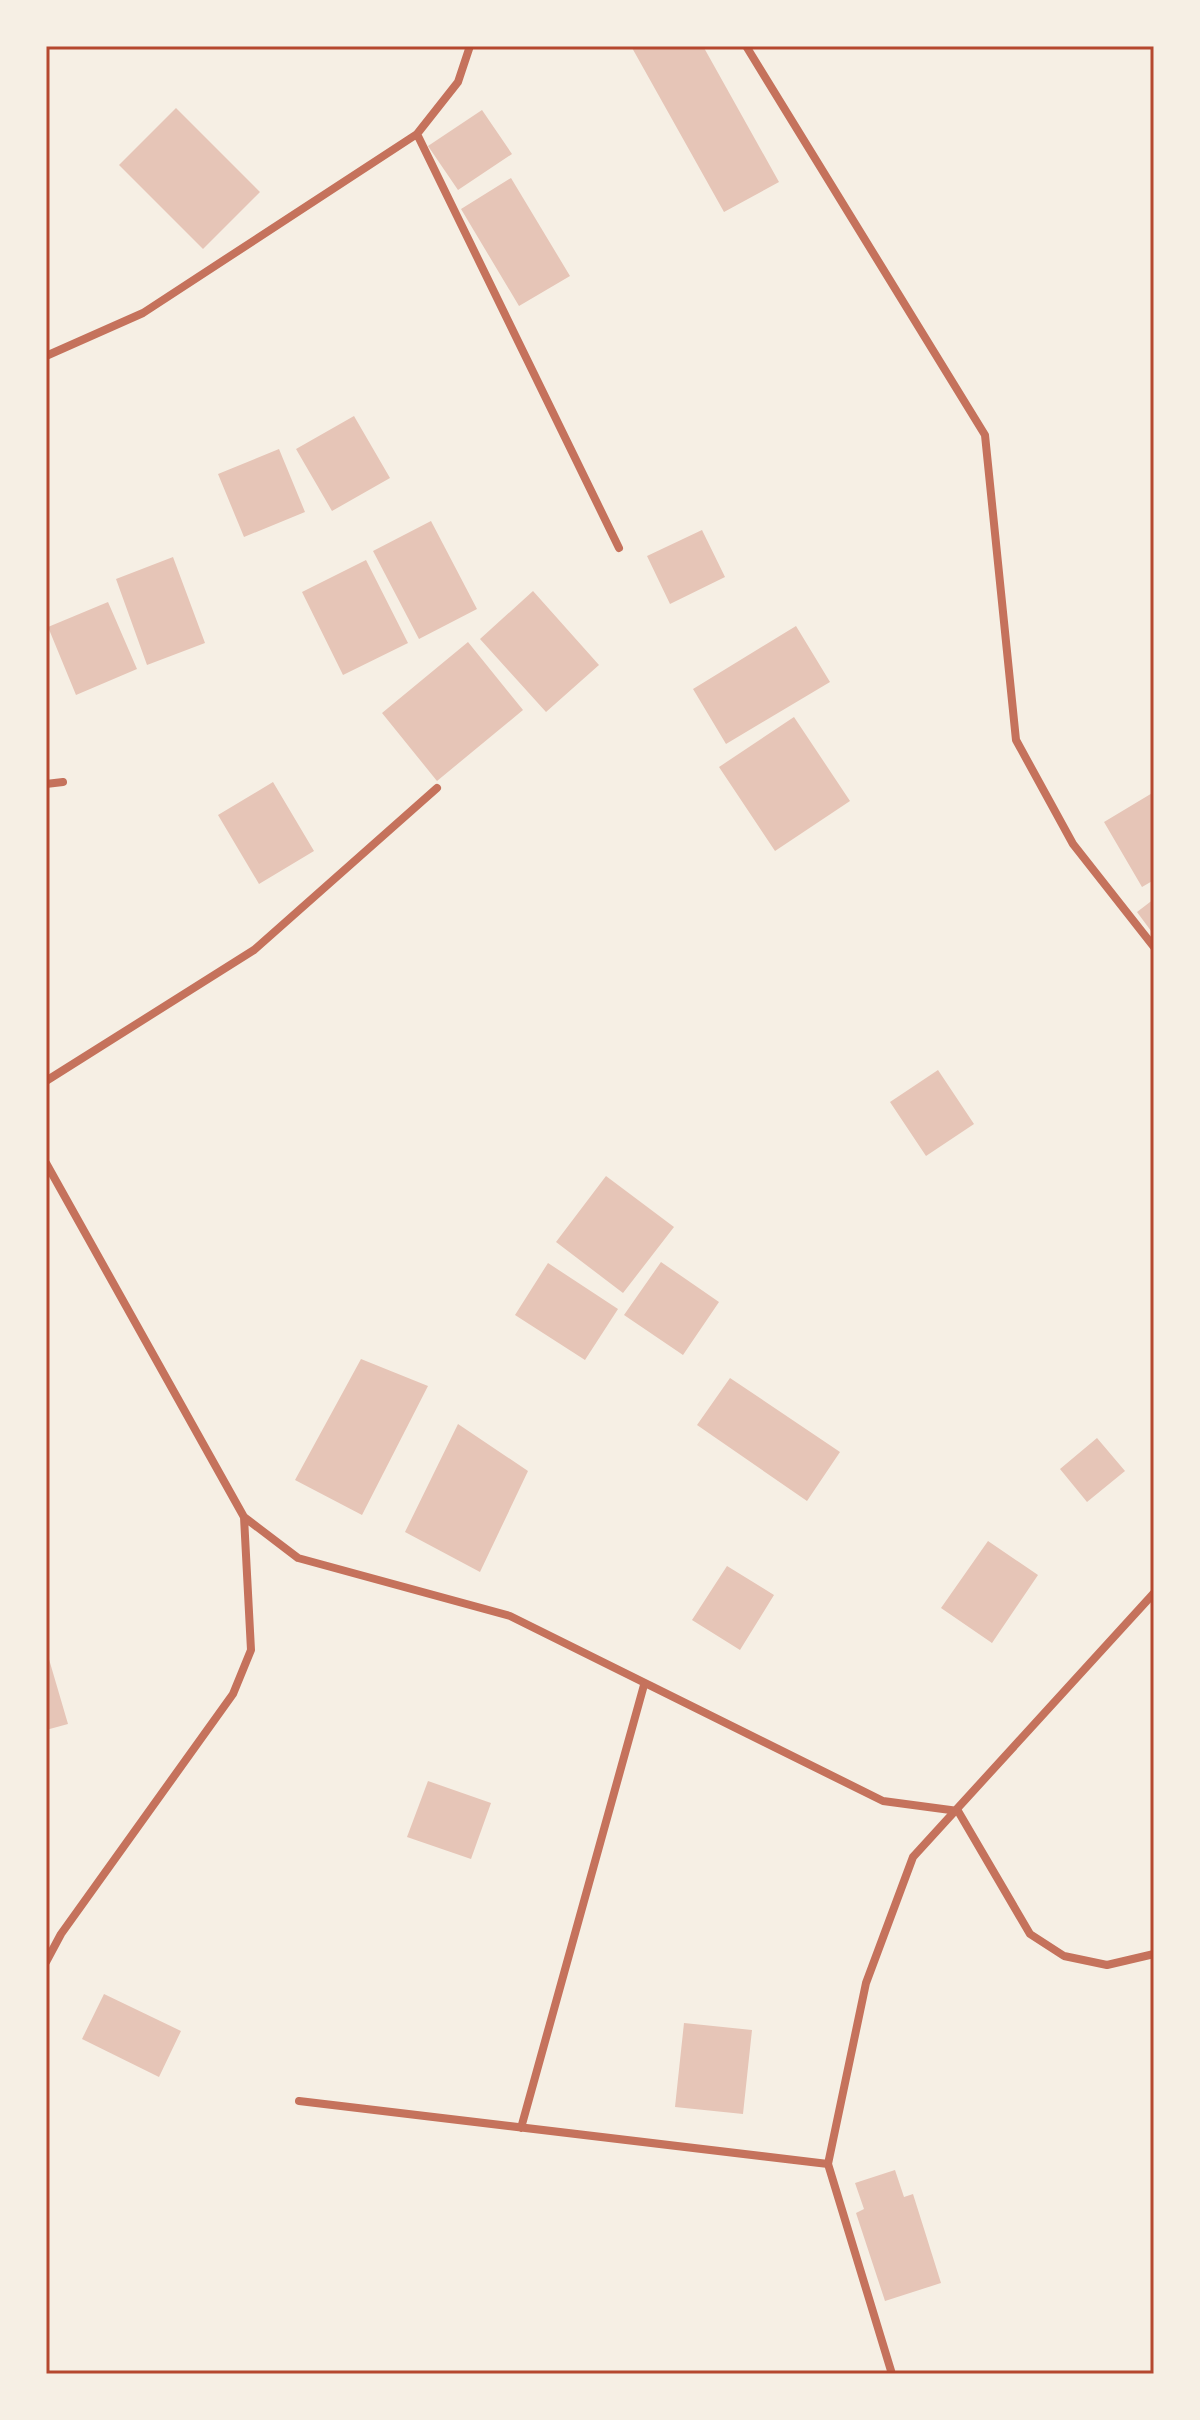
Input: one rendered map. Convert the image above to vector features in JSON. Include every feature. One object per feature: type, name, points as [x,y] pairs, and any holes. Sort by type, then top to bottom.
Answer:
[{"type":"street","points":[[46,356],[143,313],[417,134],[458,82],[470,46]]},
{"type":"street","points":[[746,46],[985,435],[1016,740],[1073,844],[1154,947]]},
{"type":"street","points":[[417,134],[619,548]]},
{"type":"street","points":[[46,784],[63,782]]},
{"type":"street","points":[[46,1081],[254,950],[437,788]]},
{"type":"street","points":[[46,1163],[244,1517],[298,1558],[510,1616],[883,1801],[958,1811]]},
{"type":"street","points":[[46,1962],[61,1934],[233,1694],[251,1650],[244,1517]]},
{"type":"street","points":[[892,2374],[828,2164],[866,1983],[913,1857],[1154,1593]]},
{"type":"street","points":[[521,2128],[644,1685]]},
{"type":"street","points":[[958,1811],[1030,1934],[1064,1956],[1107,1965],[1154,1954]]},
{"type":"street","points":[[299,2101],[828,2164]]},
{"type":"building","points":[[631,46],[703,46],[779,182],[724,212]]},
{"type":"building","points":[[176,108],[260,192],[203,249],[119,165]]},
{"type":"building","points":[[482,110],[512,154],[458,190],[428,146]]},
{"type":"building","points":[[511,178],[570,276],[519,306],[461,209]]},
{"type":"building","points":[[354,416],[390,478],[332,511],[296,449]]},
{"type":"building","points":[[279,449],[305,512],[244,537],[218,474]]},
{"type":"building","points":[[431,521],[477,609],[419,639],[373,551]]},
{"type":"building","points":[[702,530],[725,577],[670,604],[647,556]]},
{"type":"building","points":[[173,557],[205,643],[147,665],[116,579]]},
{"type":"building","points":[[366,560],[408,643],[343,675],[302,592]]},
{"type":"building","points":[[533,591],[599,665],[546,712],[480,639]]},
{"type":"building","points":[[108,602],[137,669],[76,695],[48,627]]},
{"type":"building","points":[[796,626],[830,682],[726,744],[693,689]]},
{"type":"building","points":[[468,642],[523,710],[437,781],[382,713]]},
{"type":"building","points":[[794,717],[850,801],[775,851],[719,767]]},
{"type":"building","points":[[273,782],[314,851],[259,884],[218,815]]},
{"type":"building","points":[[1154,792],[1154,880],[1142,887],[1104,822]]},
{"type":"building","points":[[1154,899],[1154,935],[1137,912]]},
{"type":"building","points":[[938,1070],[974,1124],[926,1156],[890,1102]]},
{"type":"building","points":[[606,1176],[674,1227],[623,1293],[556,1242]]},
{"type":"building","points":[[661,1262],[719,1302],[683,1355],[624,1315]]},
{"type":"building","points":[[548,1263],[618,1309],[585,1360],[515,1315]]},
{"type":"building","points":[[361,1359],[428,1386],[362,1515],[295,1480]]},
{"type":"building","points":[[730,1378],[840,1452],[807,1501],[697,1425]]},
{"type":"building","points":[[458,1424],[528,1471],[480,1572],[405,1532]]},
{"type":"building","points":[[1097,1438],[1125,1471],[1087,1502],[1060,1469]]},
{"type":"building","points":[[988,1541],[1038,1575],[992,1643],[941,1608]]},
{"type":"building","points":[[727,1566],[774,1595],[740,1650],[692,1620]]},
{"type":"building","points":[[46,1649],[68,1724],[46,1730]]},
{"type":"building","points":[[428,1781],[491,1803],[471,1859],[407,1837]]},
{"type":"building","points":[[104,1994],[181,2031],[159,2077],[82,2039]]},
{"type":"building","points":[[684,2023],[752,2030],[743,2114],[675,2107]]},
{"type":"building","points":[[895,2170],[904,2197],[913,2194],[941,2283],[885,2301],[856,2213],[864,2209],[855,2183]]}]
